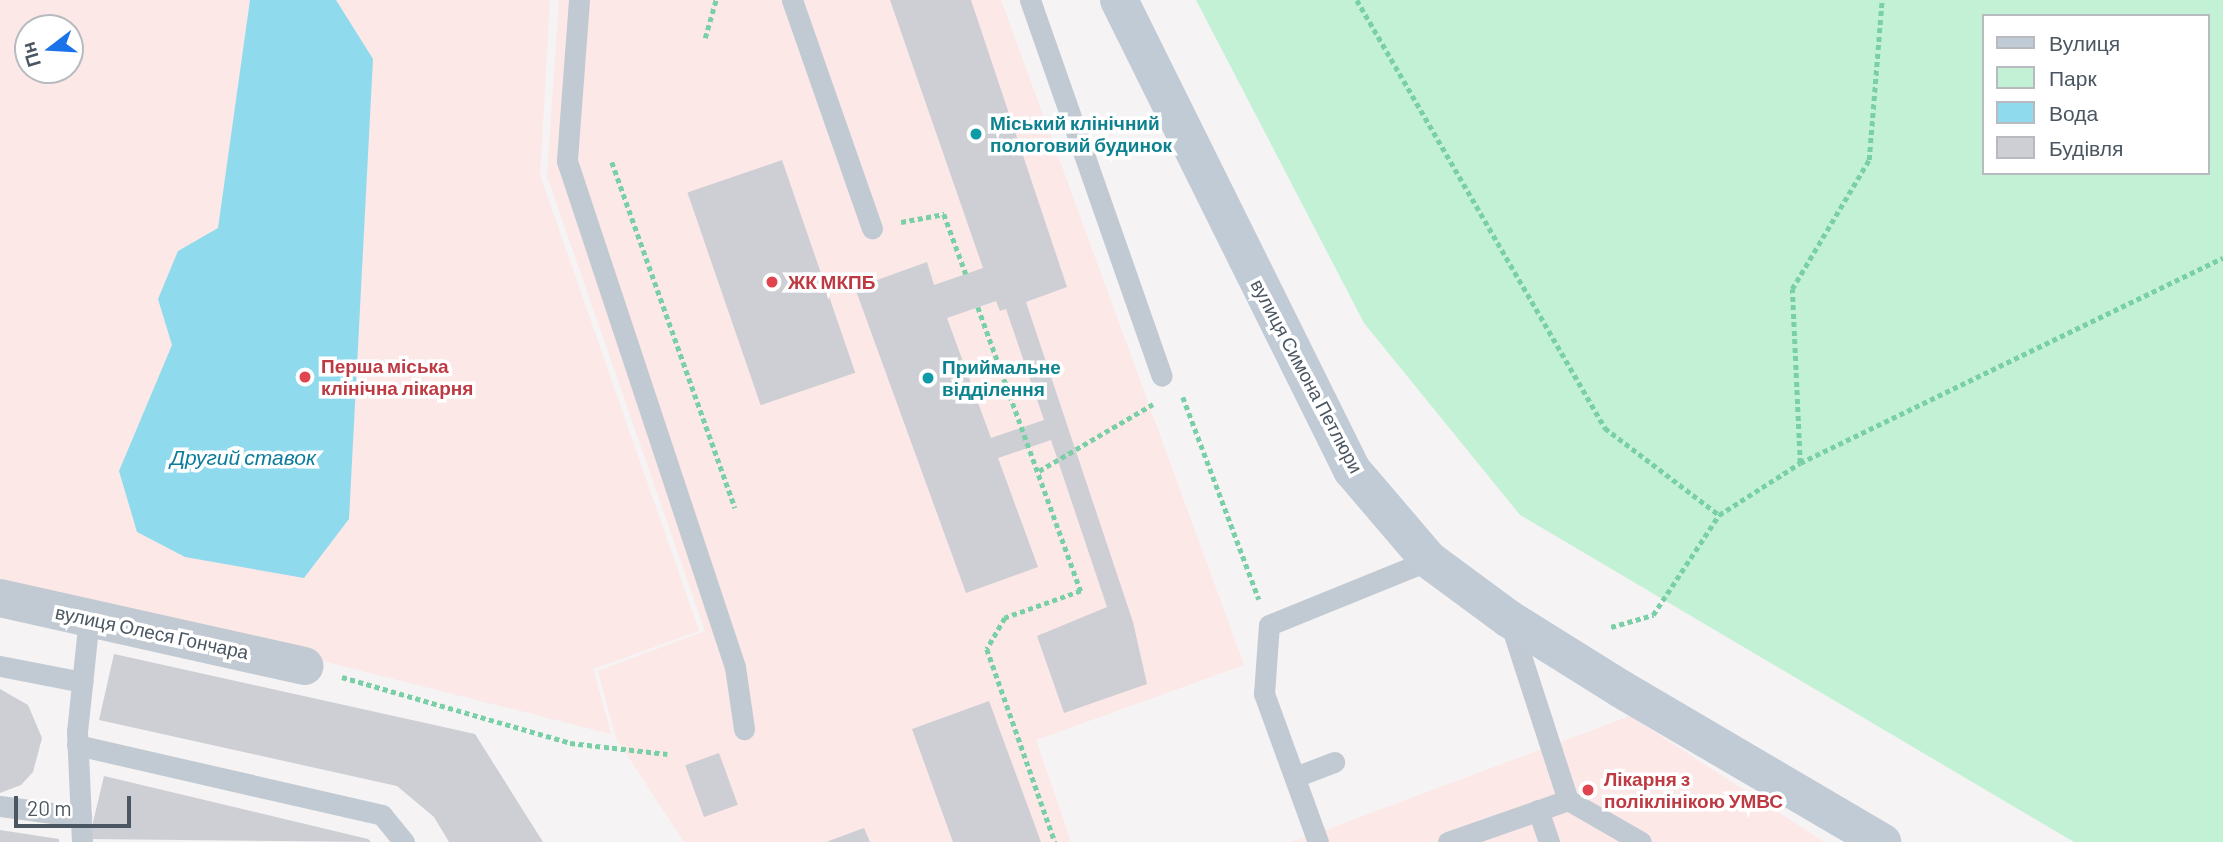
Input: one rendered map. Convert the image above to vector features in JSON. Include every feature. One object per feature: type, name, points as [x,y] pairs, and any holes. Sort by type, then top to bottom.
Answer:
[{"type":"street","name":"вулиця Симона Петлюри","points":[[1119,0],[1352,470],[1429,560],[1509,619],[1882,842]]},
{"type":"street","name":"вулиця Олеся Гончара","points":[[0,598],[305,666]]},
{"type":"lane","points":[[579,0],[567,161],[736,667],[744,729]]},
{"type":"lane","points":[[792,0],[872,228]]},
{"type":"lane","points":[[1030,0],[1162,376]]},
{"type":"lane","points":[[1318,842],[1264,694],[1269,625],[1429,560]]},
{"type":"lane","points":[[82,842],[77,745],[89,618]]},
{"type":"lane","points":[[1509,619],[1569,800],[1641,842]]},
{"type":"lane","points":[[0,666],[82,682]]},
{"type":"lane","points":[[77,745],[382,815],[404,842]]},
{"type":"lane","points":[[1295,777],[1334,762]]},
{"type":"lane","points":[[1448,842],[1569,800]]},
{"type":"lane","points":[[0,806],[81,817]]},
{"type":"lane","points":[[1538,810],[1549,842]]},
{"type":"path","points":[[705,38],[716,0]]},
{"type":"path","points":[[1357,0],[1605,428],[1719,515]]},
{"type":"path","points":[[1800,464],[1792,289],[1870,160],[1882,0]]},
{"type":"path","points":[[612,162],[735,508]]},
{"type":"path","points":[[872,228],[944,214],[966,274]]},
{"type":"path","points":[[1611,627],[1653,615],[1719,515],[1800,464],[2223,258]]},
{"type":"path","points":[[978,307],[1081,591],[1005,618],[987,649],[1055,842]]},
{"type":"path","points":[[1180,389],[1259,598],[1258,611]]},
{"type":"path","points":[[1039,471],[1157,402]]},
{"type":"path","points":[[305,666],[570,743],[667,754]]},
{"type":"shaded area","name":"Перша міська клінічна лікарня","points":[[0,0],[550,0],[540,175],[699,631],[593,669],[611,734],[0,579]]},
{"type":"shaded area","points":[[559,0],[1001,0],[1244,665],[1036,740],[1071,842],[684,842],[616,738],[598,671],[705,631],[547,176]]},
{"type":"shaded area","name":"Лікарня з поліклінікою УМВС","points":[[1630,716],[1824,842],[1290,842],[1315,834]]},
{"type":"green space","points":[[1196,0],[2223,0],[2223,842],[2074,842],[1520,515],[1364,323]]},
{"type":"water","name":"Другий ставок","points":[[250,0],[336,0],[373,59],[349,519],[304,578],[185,557],[137,532],[119,471],[172,345],[158,299],[178,251],[218,228]]},
{"type":"building","points":[[890,0],[971,0],[1067,287],[1026,302],[1133,622],[1147,684],[1064,713],[1037,636],[1107,607],[1051,440],[998,458],[1038,567],[966,593],[855,288],[927,262],[934,285],[983,268]],"holes":[[[996,301],[1000,311],[1006,309],[1044,420],[991,438],[947,318]]]},
{"type":"building","name":"ЖК МКПБ","points":[[782,160],[855,373],[761,405],[687,193]]},
{"type":"building","points":[[114,654],[475,734],[543,842],[449,842],[434,817],[397,786],[99,720]]},
{"type":"building","points":[[0,689],[28,705],[42,738],[33,772],[21,785],[0,793]]},
{"type":"building","points":[[989,701],[1041,842],[953,842],[912,729]]},
{"type":"building","points":[[719,753],[738,805],[704,817],[685,765]]},
{"type":"building","points":[[104,776],[368,839],[371,842],[89,839]]},
{"type":"building","points":[[864,828],[870,842],[826,842]]},
{"type":"building","points":[[0,830],[59,839],[59,842],[0,842]]},
{"type":"place","name":"Міський клінічний пологовий будинок","points":[[976,134]]},
{"type":"place","name":"ЖК МКПБ","points":[[772,282]]},
{"type":"place","name":"Перша міська клінічна лікарня","points":[[305,377]]},
{"type":"place","name":"Приймальне відділення","points":[[928,378]]},
{"type":"place","name":"Лікарня з поліклінікою УМВС","points":[[1588,790]]}]
